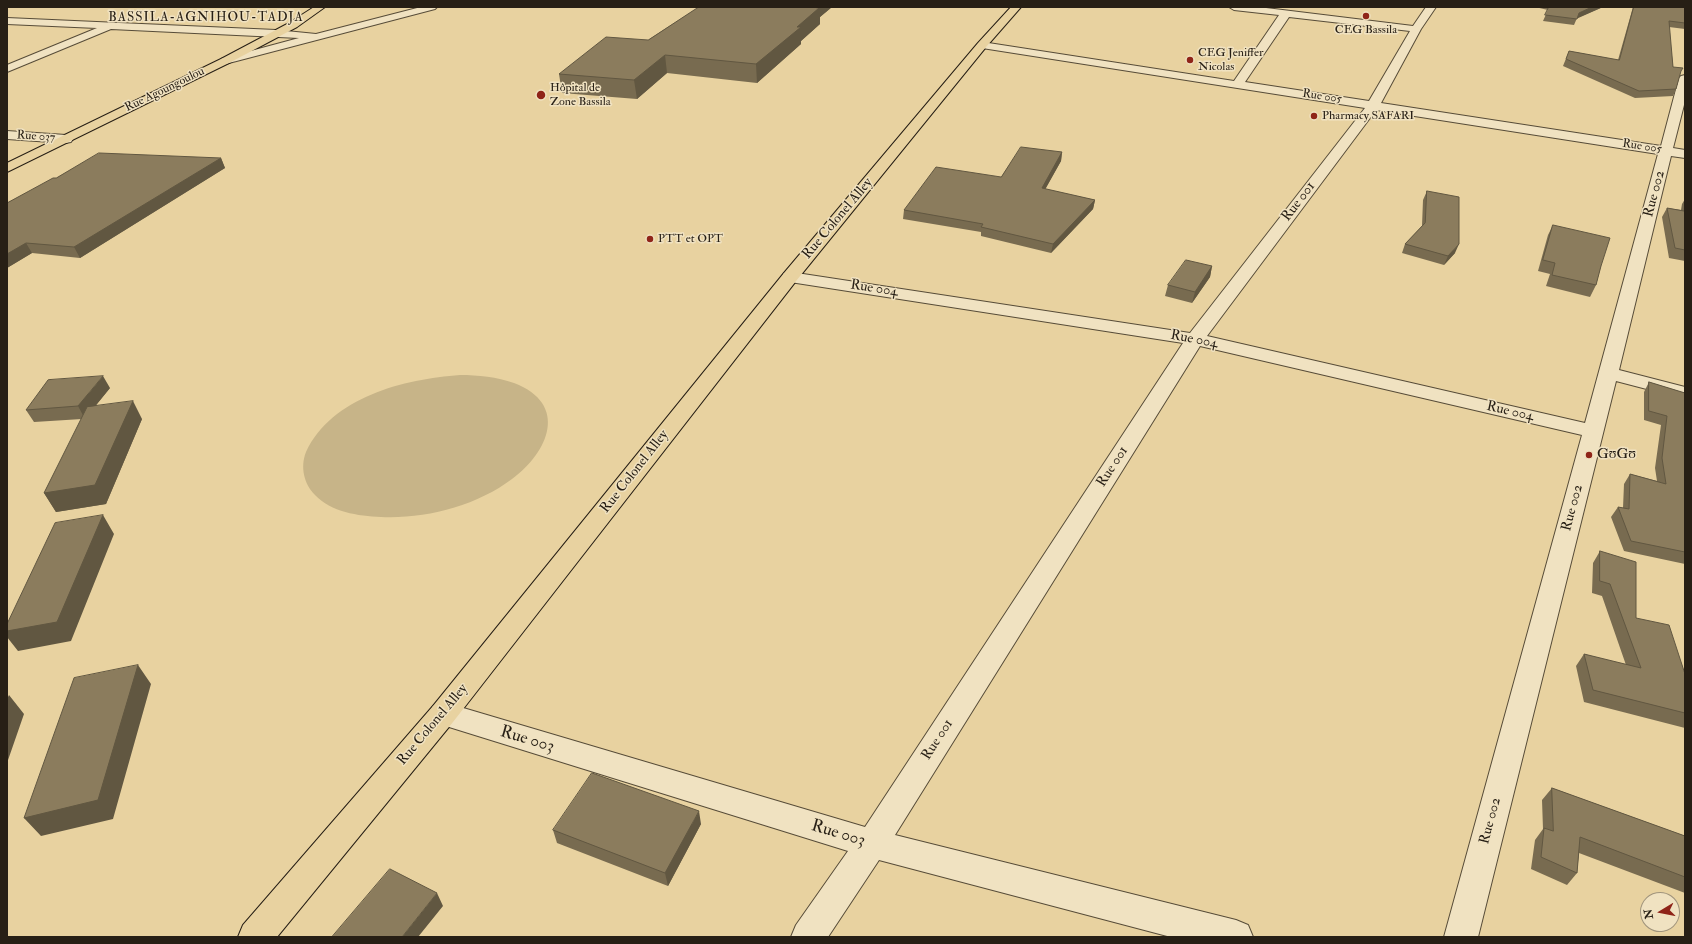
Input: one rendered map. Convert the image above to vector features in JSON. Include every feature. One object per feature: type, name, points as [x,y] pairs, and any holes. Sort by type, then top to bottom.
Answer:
[{"type":"main road","name":"Rue Agoungoulou","points":[[7,168],[225,61],[320,7]]},
{"type":"main road","name":"Rue Colonel Alley","points":[[255,937],[443,714],[790,276],[982,45],[1016,7]]},
{"type":"street","points":[[225,61],[432,7]]},
{"type":"street","points":[[1234,7],[1416,29]]},
{"type":"street","name":"Rue 001","points":[[808,937],[872,844],[1195,339],[1374,104],[1416,29],[1431,7]]},
{"type":"street","points":[[1238,84],[1286,13]]},
{"type":"street","points":[[7,21],[276,33],[315,38]]},
{"type":"street","points":[[7,69],[112,26]]},
{"type":"street","name":"Rue 005","points":[[982,45],[1374,104],[1676,152]]},
{"type":"street","name":"Rue 002","points":[[1461,937],[1608,373],[1676,152],[1685,78]]},
{"type":"street","name":"Rue 037","points":[[7,135],[66,139]]},
{"type":"street","name":"Rue 004","points":[[790,276],[1195,339],[1593,431]]},
{"type":"street","points":[[1608,373],[1685,393]]},
{"type":"street","name":"Rue 003","points":[[443,714],[872,844],[1236,937]]},
{"type":"shaded area","points":[[460,375],[474,375],[501,379],[514,383],[531,392],[542,403],[547,415],[548,429],[543,442],[536,456],[512,479],[483,497],[450,509],[415,516],[381,517],[345,512],[321,501],[311,491],[304,475],[304,458],[318,433],[333,417],[372,394],[416,381]]},
{"type":"building","points":[[699,7],[819,8],[797,27],[801,27],[756,64],[665,55],[634,80],[559,74],[606,37],[648,40]]},
{"type":"building","points":[[1549,7],[1592,7],[1579,13],[1577,19],[1545,15]]},
{"type":"building","points":[[1634,7],[1685,7],[1685,23],[1669,21],[1673,67],[1683,68],[1676,89],[1639,91],[1566,59],[1569,51],[1619,60]]},
{"type":"building","points":[[1021,147],[1062,152],[1042,188],[1095,200],[1053,244],[981,227],[983,224],[904,210],[936,167],[1001,177]]},
{"type":"building","points":[[99,153],[221,158],[74,247],[26,243],[7,254],[7,203],[53,178],[56,178]]},
{"type":"building","points":[[1427,191],[1459,197],[1459,244],[1448,256],[1405,244],[1425,223]]},
{"type":"building","points":[[1685,206],[1685,250],[1675,248],[1667,208],[1684,211]]},
{"type":"building","points":[[1553,225],[1610,238],[1596,285],[1552,275],[1555,263],[1543,260]]},
{"type":"building","points":[[1186,260],[1212,266],[1195,292],[1168,285]]},
{"type":"building","points":[[103,376],[78,406],[26,410],[48,380]]},
{"type":"building","points":[[1649,382],[1685,393],[1685,552],[1631,541],[1618,507],[1629,509],[1630,474],[1666,484],[1662,458],[1667,416],[1649,411]]},
{"type":"building","points":[[133,401],[95,485],[44,493],[87,407]]},
{"type":"building","points":[[103,515],[57,622],[7,631],[7,624],[55,523]]},
{"type":"building","points":[[1600,551],[1636,562],[1636,618],[1669,625],[1685,674],[1685,713],[1593,690],[1584,654],[1641,668],[1610,584],[1600,581]]},
{"type":"building","points":[[138,665],[98,800],[24,818],[74,678]]},
{"type":"building","points":[[592,773],[699,811],[665,873],[553,830]]},
{"type":"building","points":[[1552,788],[1685,836],[1685,877],[1580,837],[1577,873],[1541,857],[1544,828],[1553,831]]},
{"type":"building","points":[[390,869],[437,893],[402,937],[332,937]]},
{"type":"place","name":"CEG Bassila","points":[[1366,16]]},
{"type":"place","name":"CEG Jeniffer Nicolas","points":[[1190,60]]},
{"type":"place","name":"Hôpital de Zone Bassila","points":[[541,95]]},
{"type":"place","name":"Pharmacy SAFARI","points":[[1314,116]]},
{"type":"place","name":"PTT et OPT","points":[[650,239]]},
{"type":"place","name":"GʊGʊ","points":[[1589,455]]},
{"type":"district","name":"BASSILA-AGNIHOU-TADJA","points":[[206,18]]}]
